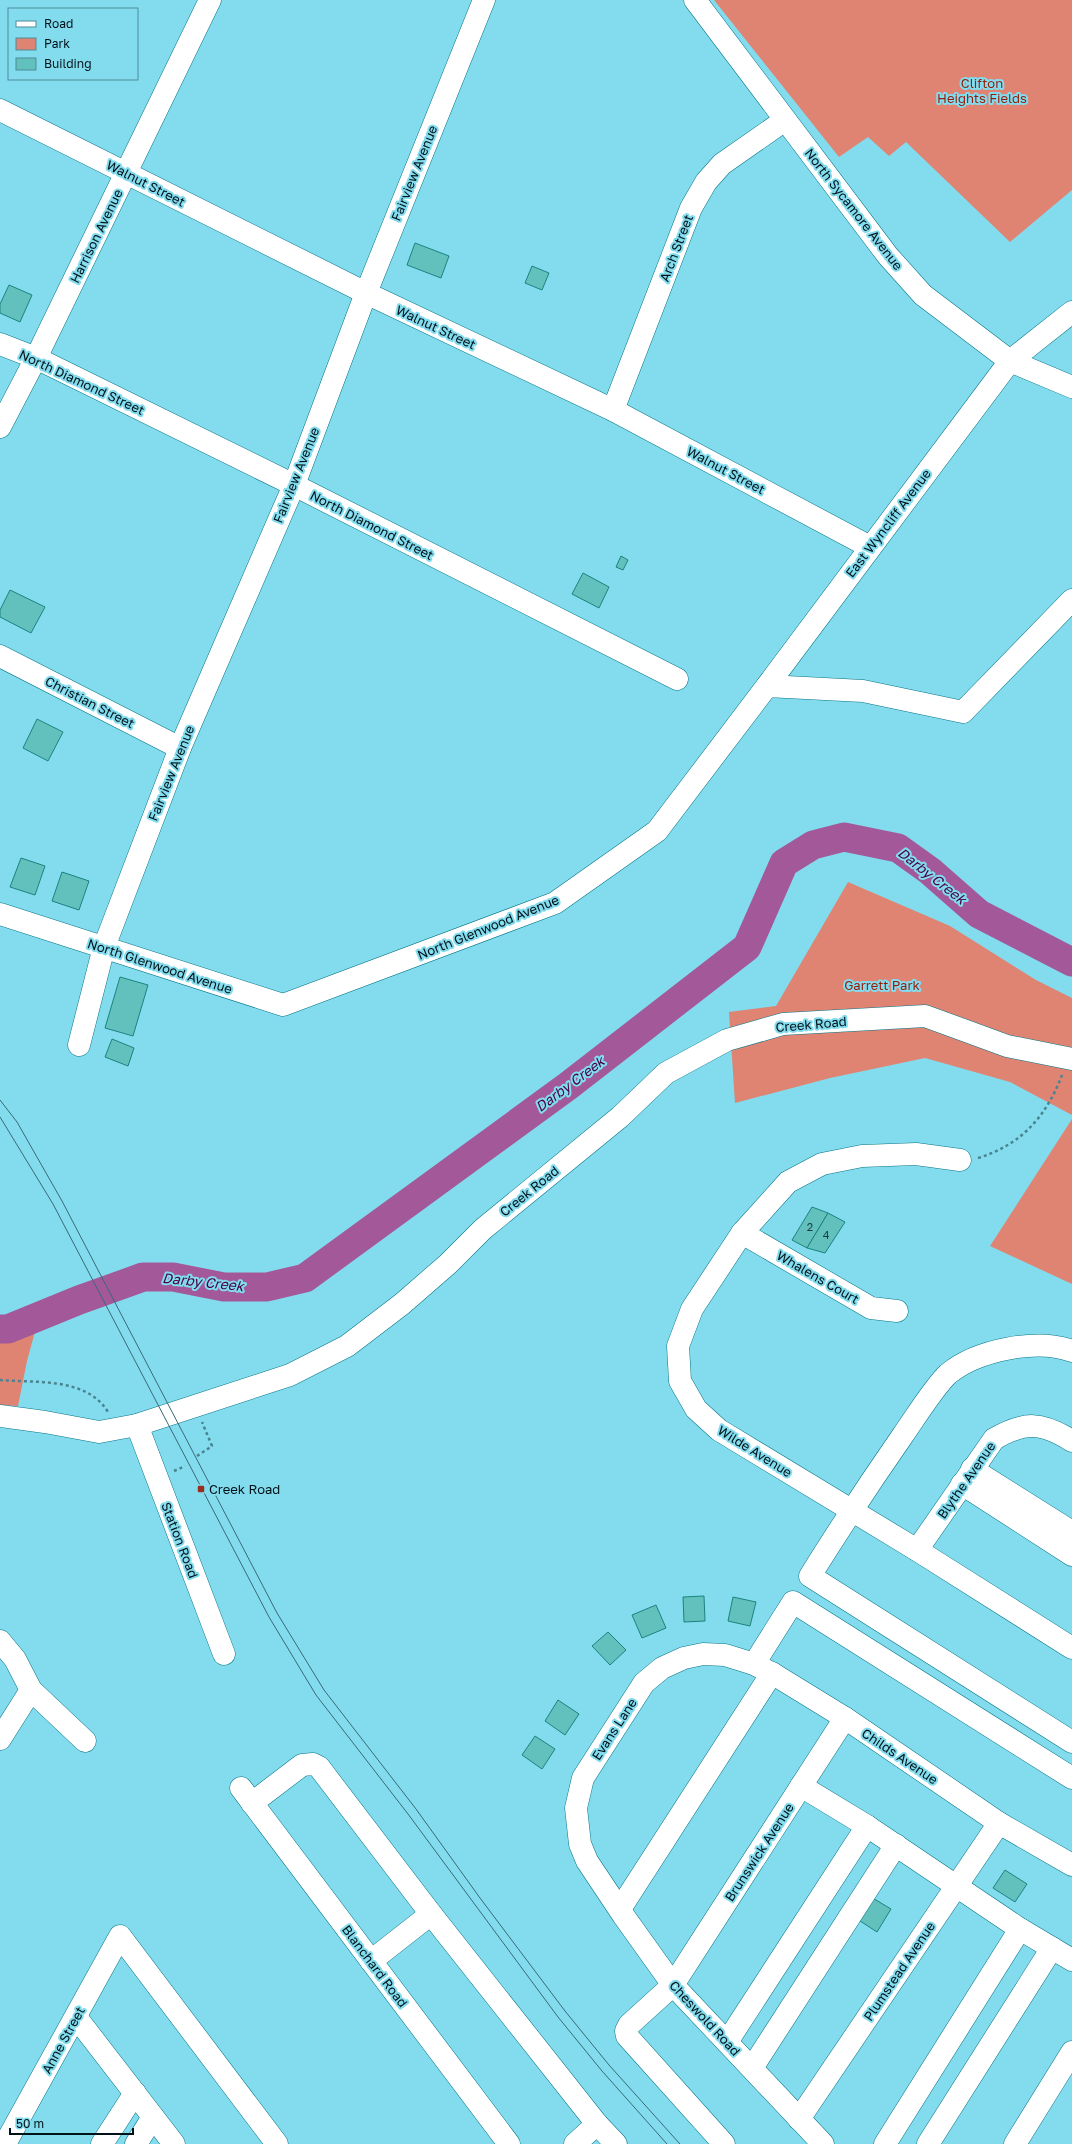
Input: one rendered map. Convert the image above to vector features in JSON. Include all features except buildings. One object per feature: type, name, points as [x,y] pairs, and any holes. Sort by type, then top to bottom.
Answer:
[{"type":"street","name":"Harrison Avenue","points":[[0,427],[36,358],[127,173],[210,0]]},
{"type":"street","name":"Fairview Avenue","points":[[79,1045],[104,947],[180,748],[294,485],[366,293],[484,0]]},
{"type":"street","name":"North Sycamore Avenue","points":[[695,0],[893,262],[923,295],[1010,361],[1072,387]]},
{"type":"street","name":"Walnut Street","points":[[0,110],[366,293],[613,410],[870,547]]},
{"type":"street","name":"Arch Street","points":[[613,410],[691,208],[706,182],[722,164],[785,120]]},
{"type":"street","name":"East Wyncliff Avenue","points":[[767,686],[1010,361],[1072,312]]},
{"type":"street","name":"North Diamond Street","points":[[0,344],[36,358],[294,485],[677,679]]},
{"type":"street","points":[[767,686],[863,691],[964,712],[1072,600]]},
{"type":"street","name":"Christian Street","points":[[0,656],[180,748]]},
{"type":"street","name":"North Glenwood Avenue","points":[[0,914],[283,1005],[555,903],[657,831],[767,686]]},
{"type":"street","name":"Creek Road","points":[[0,1416],[45,1422],[99,1432],[136,1425],[290,1376],[347,1346],[448,1264],[483,1229],[620,1116],[666,1073],[727,1040],[783,1024],[925,1016],[1007,1046],[1070,1059]]},
{"type":"street","name":"Wilde Avenue","points":[[960,1160],[916,1154],[862,1156],[822,1164],[788,1182],[742,1233],[692,1309],[678,1346],[680,1381],[696,1409],[719,1430],[917,1550],[1072,1648]]},
{"type":"street","name":"Whalens Court","points":[[742,1233],[871,1308],[896,1311]]},
{"type":"street","points":[[1072,1351],[1042,1346],[1000,1350],[964,1364],[948,1375],[922,1408],[851,1510],[810,1576],[1072,1742]]},
{"type":"street","name":"Station Road","points":[[136,1425],[224,1654]]},
{"type":"street","name":"Blythe Avenue","points":[[917,1550],[994,1439],[1009,1430],[1041,1425],[1056,1431],[1072,1441]]},
{"type":"street","points":[[967,1476],[1072,1532]]},
{"type":"street","points":[[967,1476],[1072,1555]]},
{"type":"street","points":[[620,1909],[763,1668],[793,1602],[1072,1778]]},
{"type":"street","points":[[0,1640],[15,1658],[31,1690],[84,1741]]},
{"type":"street","name":"Evans Lane","points":[[587,1861],[580,1844],[576,1808],[583,1778],[644,1683],[662,1668],[684,1658],[703,1654],[725,1655]]},
{"type":"street","name":"Childs Avenue","points":[[725,1655],[763,1668],[845,1718],[999,1822],[1072,1865]]},
{"type":"street","points":[[0,1739],[31,1690]]},
{"type":"street","name":"Brunswick Avenue","points":[[724,2144],[627,2036],[626,2031],[629,2025],[673,1985],[845,1718]]},
{"type":"street","name":"Blanchard Road","points":[[431,1914],[319,1767],[313,1764],[302,1765],[246,1796],[509,2144]]},
{"type":"street","points":[[801,1786],[867,1826],[957,1885],[1020,1929],[1072,1960]]},
{"type":"street","name":"Plumstead Avenue","points":[[799,2118],[999,1822]]},
{"type":"street","points":[[727,2042],[867,1826]]},
{"type":"street","points":[[752,2068],[896,1845]]},
{"type":"street","name":"Cheswold Road","points":[[587,1861],[673,1985],[823,2144]]},
{"type":"street","points":[[371,1961],[431,1914],[597,2124],[616,2144]]},
{"type":"street","points":[[885,2144],[1020,1929]]},
{"type":"street","name":"Anne Street","points":[[5,2144],[120,1936],[277,2144]]},
{"type":"street","points":[[928,2144],[1052,1948]]},
{"type":"street","points":[[76,2017],[174,2144]]},
{"type":"street","points":[[1015,2144],[1072,2052]]},
{"type":"street","points":[[102,2144],[135,2093]]},
{"type":"street","points":[[136,2144],[153,2117]]},
{"type":"street","points":[[575,2144],[597,2124]]},
{"type":"path","points":[[960,1160],[979,1158],[1003,1149],[1027,1132],[1045,1112],[1070,1059]]},
{"type":"path","points":[[0,1380],[64,1385],[93,1395],[107,1410],[114,1429]]},
{"type":"path","points":[[195,1407],[212,1446],[197,1456]]},
{"type":"green space","name":"Clifton Heights Fields","points":[[714,0],[1072,0],[1072,190],[1010,242],[906,142],[889,156],[868,137],[839,157]]},
{"type":"green space","name":"Garrett Park","points":[[848,882],[950,926],[1036,980],[1072,998],[1072,1115],[1010,1082],[925,1058],[830,1078],[735,1103],[729,1012],[776,1006]]},
{"type":"green space","points":[[1072,1119],[1072,1284],[990,1246]]},
{"type":"green space","points":[[0,1316],[39,1317],[27,1361],[18,1406],[0,1405]]},
{"type":"waterway","name":"Darby Creek","points":[[0,1329],[8,1329],[79,1300],[143,1277],[173,1277],[224,1287],[267,1287],[305,1278],[568,1086],[747,947],[784,863],[813,845],[844,837],[898,848],[930,871],[979,914],[1072,962]]},
{"type":"tram line","points":[[0,1100],[17,1122],[62,1201],[277,1613],[324,1690],[416,1809],[480,1898],[565,2011],[609,2065],[680,2144]]},
{"type":"tram line","points":[[0,1117],[53,1204],[269,1617],[316,1695],[408,1814],[558,2017],[602,2071],[667,2144]]},
{"type":"place","name":"Creek Road","points":[[201,1489]]}]
